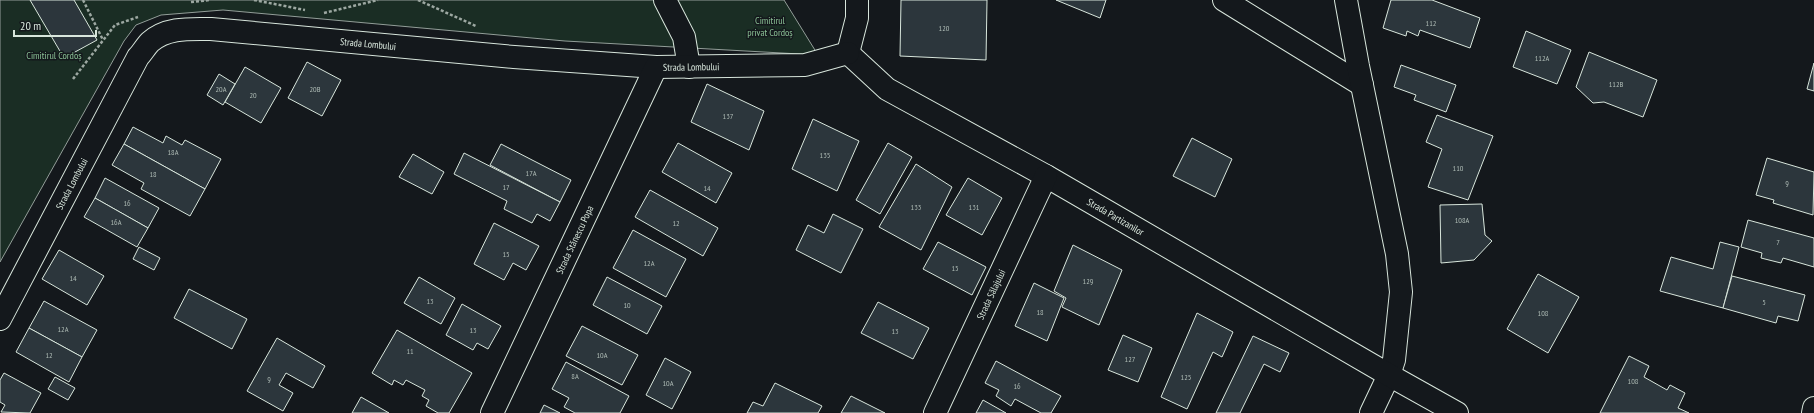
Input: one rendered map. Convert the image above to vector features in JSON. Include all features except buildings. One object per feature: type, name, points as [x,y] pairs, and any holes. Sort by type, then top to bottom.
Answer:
[{"type":"street","points":[[665,0],[684,37],[689,67]]},
{"type":"street","points":[[848,53],[857,18],[857,0]]},
{"type":"street","points":[[1224,0],[1362,85]]},
{"type":"street","points":[[1346,0],[1397,254],[1402,292],[1394,360],[1389,375],[1371,413]]},
{"type":"street","name":"Strada Lombului","points":[[0,319],[138,57],[150,42],[164,33],[184,29],[211,29],[514,57],[656,67],[805,65],[848,53]]},
{"type":"street","name":"Strada Partizanilor","points":[[848,53],[887,89],[1046,176],[1457,413]]},
{"type":"street","name":"Strada Stănescu Popa","points":[[492,413],[656,67]]},
{"type":"street","name":"Strada Sălajului","points":[[935,413],[1046,176]]},
{"type":"street","points":[[1813,413],[1814,408]]},
{"type":"path","points":[[83,0],[103,40]]},
{"type":"path","points":[[254,0],[308,11]]},
{"type":"path","points":[[322,13],[378,0]]},
{"type":"green space","name":"Cimitirul Cordoș","points":[[0,0],[784,0],[818,55],[565,41],[223,10],[161,15],[136,25],[124,41],[0,262]]},
{"type":"park label","name":"Cimitirul privat Cordoș","points":[[770,26]]}]
